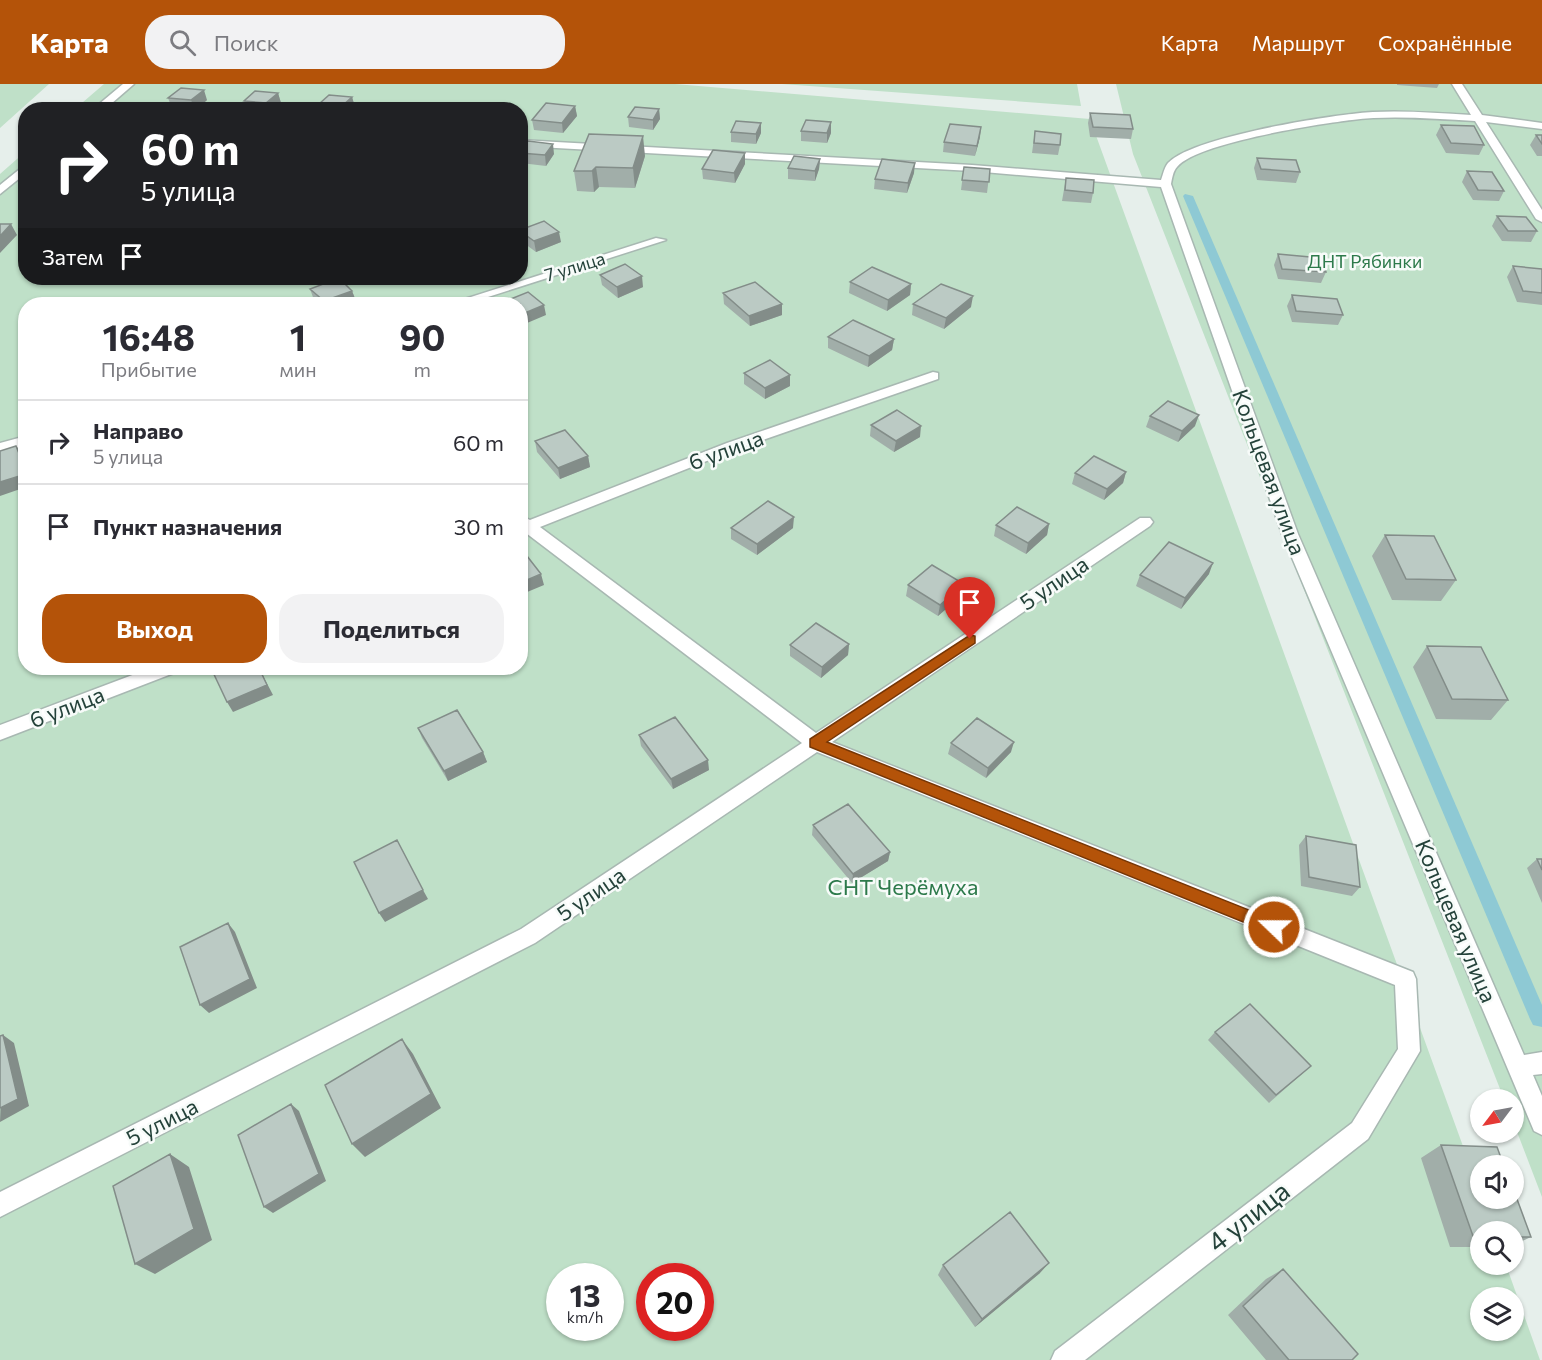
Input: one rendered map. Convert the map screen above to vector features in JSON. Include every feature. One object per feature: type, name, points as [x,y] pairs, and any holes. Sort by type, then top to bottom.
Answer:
[{"type":"street","points":[[107,102],[129,84]]},
{"type":"street","points":[[1457,84],[1542,219]]},
{"type":"street","points":[[528,143],[972,168],[1165,184],[1171,166],[1187,154],[1227,140],[1352,117],[1395,115],[1478,118],[1542,126]]},
{"type":"street","points":[[0,169],[10,179]]},
{"type":"street","points":[[0,191],[18,173]]},
{"type":"street","name":"Кольцевая улица","points":[[1165,184],[1290,534],[1542,1123]]},
{"type":"street","name":"7 улица","points":[[528,281],[660,240]]},
{"type":"street","name":"7 улица","points":[[477,297],[516,285]]},
{"type":"street","name":"6 улица","points":[[528,523],[732,446],[933,376]]},
{"type":"street","points":[[0,448],[18,442]]},
{"type":"street","name":"5 улица","points":[[0,1205],[528,936],[1145,522]]},
{"type":"street","points":[[528,529],[815,743]]},
{"type":"street","name":"6 улица","points":[[0,734],[150,675]]},
{"type":"street","name":"4 улица","points":[[815,743],[1405,979],[1409,1051],[1360,1131],[1064,1360]]},
{"type":"street","points":[[1518,1067],[1542,1063]]},
{"type":"green space","points":[[0,84],[49,84],[29,102],[18,102],[18,112],[0,128]]},
{"type":"green space","name":"СНТ Черёмуха","points":[[104,84],[675,84],[1090,119],[1470,1165],[1470,1209],[1480,1209],[1480,1221],[1470,1221],[1470,1275],[1510,1275],[1514,1287],[1470,1287],[1470,1341],[1524,1341],[1524,1315],[1540,1360],[0,1360],[0,174],[18,158],[18,285],[528,285],[528,102],[83,102]]},
{"type":"green space","points":[[782,84],[1077,84],[1081,106]]},
{"type":"green space","name":"ДНТ Рябинки","points":[[1116,84],[1542,84],[1542,1197],[1521,1143],[1524,1143],[1524,1089],[1500,1089],[1133,154]]},
{"type":"building","points":[[181,88],[204,90],[191,100],[168,98]]},
{"type":"building","points":[[255,91],[278,93],[267,102],[244,101]]},
{"type":"building","points":[[329,95],[352,97],[346,102],[321,102]]},
{"type":"building","points":[[546,103],[575,106],[562,123],[532,120]]},
{"type":"building","points":[[635,107],[659,109],[653,120],[628,117]]},
{"type":"building","points":[[1090,113],[1130,115],[1133,129],[1093,127]]},
{"type":"building","points":[[806,120],[831,122],[827,133],[801,131]]},
{"type":"building","points":[[736,121],[761,123],[756,134],[731,132]]},
{"type":"building","points":[[950,124],[981,127],[977,146],[944,142]]},
{"type":"building","points":[[1441,125],[1474,126],[1484,145],[1451,143]]},
{"type":"building","points":[[1035,131],[1061,134],[1060,145],[1034,143]]},
{"type":"building","points":[[589,134],[643,136],[633,168],[596,167],[592,171],[574,171]]},
{"type":"building","points":[[1536,135],[1542,135],[1542,144]]},
{"type":"building","points":[[528,141],[553,144],[545,155],[528,154]]},
{"type":"building","points":[[713,150],[745,153],[734,173],[702,169]]},
{"type":"building","points":[[794,156],[820,159],[815,171],[788,168]]},
{"type":"building","points":[[1257,158],[1296,160],[1300,172],[1261,169]]},
{"type":"building","points":[[882,159],[915,163],[908,183],[875,179]]},
{"type":"building","points":[[964,167],[990,169],[989,182],[962,180]]},
{"type":"building","points":[[1467,171],[1492,172],[1504,191],[1478,190]]},
{"type":"building","points":[[1066,178],[1094,180],[1093,193],[1065,190]]},
{"type":"building","points":[[1497,216],[1526,217],[1537,231],[1508,231]]},
{"type":"building","points":[[544,221],[559,232],[534,241],[528,237],[528,227]]},
{"type":"building","points":[[0,224],[11,224],[0,236]]},
{"type":"building","points":[[1278,254],[1321,258],[1326,272],[1282,269]]},
{"type":"building","points":[[625,264],[642,276],[617,287],[600,275]]},
{"type":"building","points":[[1513,266],[1542,269],[1542,293],[1523,291]]},
{"type":"building","points":[[872,267],[911,284],[888,300],[850,282]]},
{"type":"building","points":[[755,282],[782,304],[749,316],[723,293]]},
{"type":"building","points":[[941,284],[973,296],[946,318],[913,304]]},
{"type":"building","points":[[321,285],[346,285],[352,291],[335,297],[319,297],[310,289]]},
{"type":"building","points":[[528,292],[544,305],[528,312],[528,297],[516,297]]},
{"type":"building","points":[[1292,295],[1337,299],[1343,315],[1296,311]]},
{"type":"building","points":[[853,320],[894,339],[869,356],[828,337]]},
{"type":"building","points":[[770,360],[790,375],[765,388],[744,373]]},
{"type":"building","points":[[1168,401],[1199,415],[1182,431],[1150,416]]},
{"type":"building","points":[[897,410],[921,426],[896,441],[871,425]]},
{"type":"building","points":[[565,430],[588,456],[558,468],[535,441]]},
{"type":"building","points":[[16,446],[18,476],[0,482],[0,451]]},
{"type":"building","points":[[1094,456],[1126,472],[1107,489],[1075,473]]},
{"type":"building","points":[[768,501],[794,517],[757,544],[731,528]]},
{"type":"building","points":[[1017,507],[1049,524],[1028,543],[996,525]]},
{"type":"building","points":[[1385,535],[1434,536],[1456,580],[1406,579]]},
{"type":"building","points":[[1169,542],[1213,563],[1185,598],[1140,575]]},
{"type":"building","points":[[528,557],[541,574],[528,580]]},
{"type":"building","points":[[932,565],[964,584],[940,605],[908,585]]},
{"type":"building","points":[[816,623],[849,644],[822,667],[790,645]]},
{"type":"building","points":[[1427,646],[1481,647],[1508,700],[1452,699]]},
{"type":"building","points":[[214,675],[262,675],[267,685],[227,702]]},
{"type":"building","points":[[457,710],[483,752],[444,771],[418,728]]},
{"type":"building","points":[[675,717],[708,760],[671,779],[639,735]]},
{"type":"building","points":[[977,718],[1014,742],[988,768],[951,743]]},
{"type":"building","points":[[848,804],[890,852],[853,874],[813,825]]},
{"type":"building","points":[[1306,836],[1356,845],[1360,887],[1309,877]]},
{"type":"building","points":[[397,840],[423,890],[379,913],[354,862]]},
{"type":"building","points":[[1537,859],[1542,859],[1542,870]]},
{"type":"building","points":[[228,923],[250,979],[200,1005],[180,947]]},
{"type":"building","points":[[1250,1004],[1311,1066],[1276,1095],[1215,1032]]},
{"type":"building","points":[[3,1035],[18,1099],[0,1108],[0,1036]]},
{"type":"building","points":[[402,1039],[431,1094],[352,1144],[325,1085]]},
{"type":"building","points":[[291,1104],[319,1174],[264,1207],[238,1135]]},
{"type":"building","points":[[1441,1145],[1497,1147],[1500,1155],[1470,1155],[1470,1209],[1521,1209],[1531,1237],[1524,1237],[1524,1221],[1470,1221],[1470,1227]]},
{"type":"building","points":[[170,1154],[194,1229],[135,1264],[113,1186]]},
{"type":"building","points":[[1010,1212],[1049,1263],[982,1319],[943,1265]]},
{"type":"building","points":[[1283,1269],[1358,1354],[1352,1360],[1289,1360],[1243,1306]]},
{"type":"waterway","points":[[1188,196],[1539,1019]]},
{"type":"route","points":[[970,639],[815,743],[1274,927]]}]
